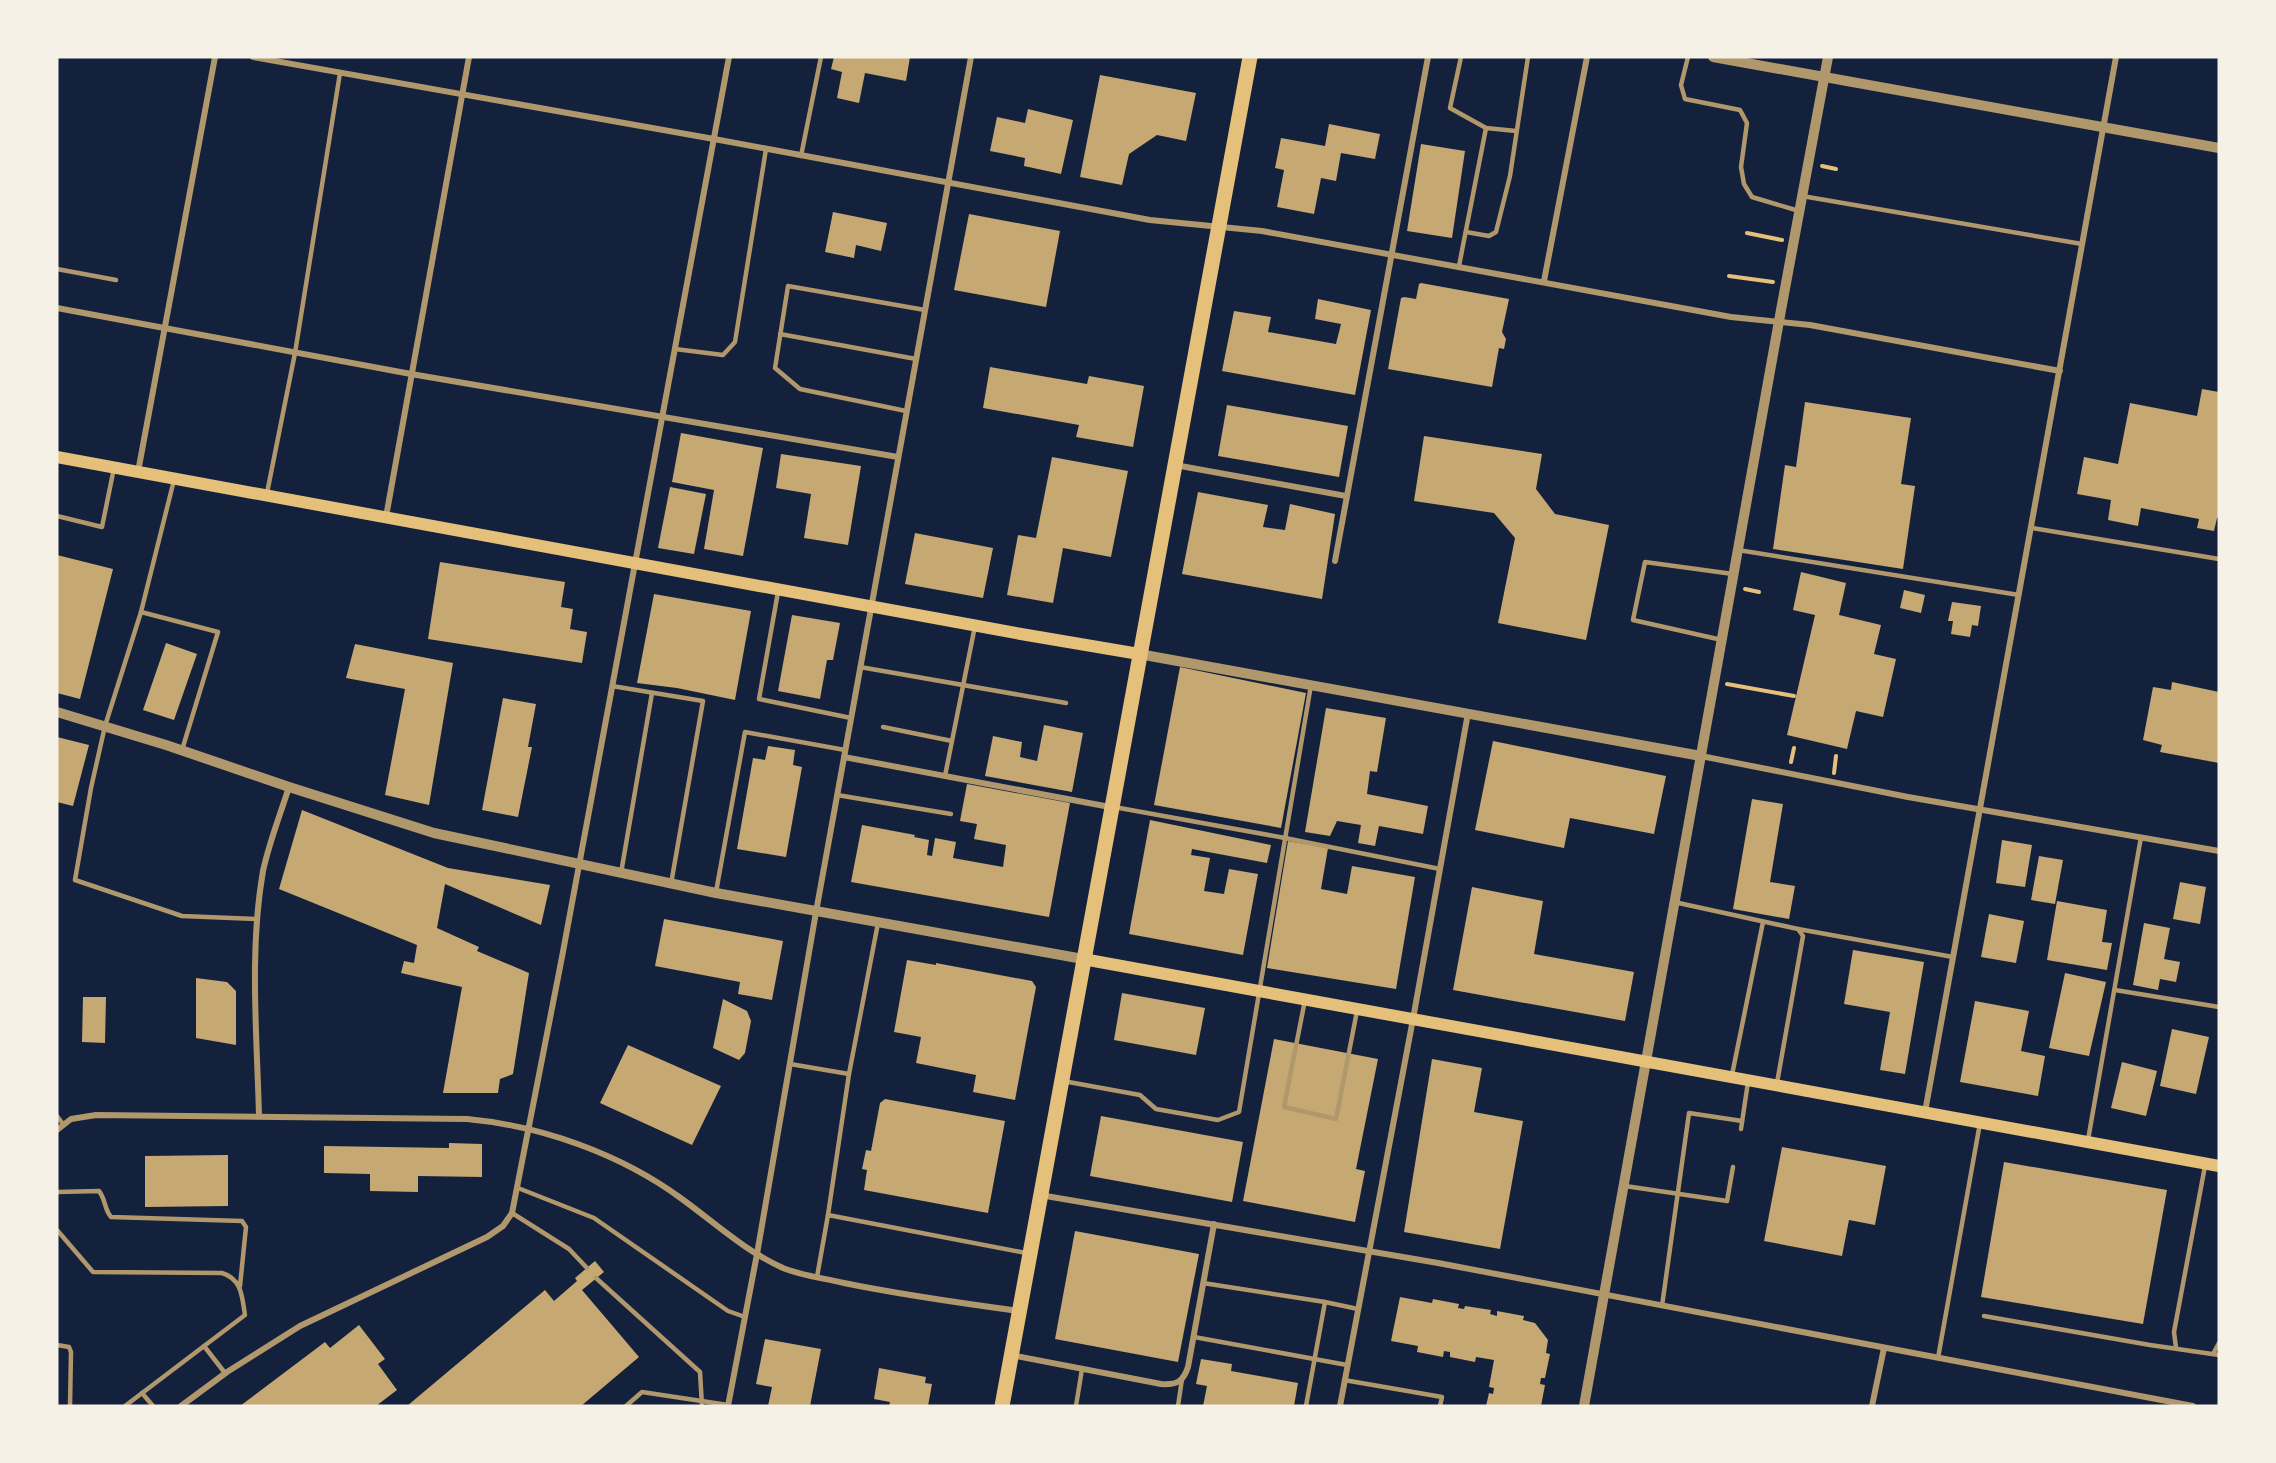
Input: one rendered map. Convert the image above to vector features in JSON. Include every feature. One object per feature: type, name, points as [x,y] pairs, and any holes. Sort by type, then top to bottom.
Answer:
[{"type":"main road","points":[[1002,1406],[1250,57]]},
{"type":"main road","points":[[57,457],[1139,654]]},
{"type":"main road","points":[[1083,959],[2219,1166]]},
{"type":"street","points":[[138,473],[215,57]]},
{"type":"street","points":[[253,57],[1150,220],[1262,231],[1731,317],[1810,325],[2060,371]]},
{"type":"street","points":[[386,517],[469,57]]},
{"type":"street","points":[[181,1406],[263,1347],[328,1312],[487,1237],[503,1226],[512,1213],[729,57]]},
{"type":"street","points":[[728,1405],[971,57]]},
{"type":"street","points":[[1335,561],[1428,57]]},
{"type":"street","points":[[1544,281],[1587,57]]},
{"type":"street","points":[[1713,57],[2219,148]]},
{"type":"street","points":[[1584,1406],[1828,57]]},
{"type":"street","points":[[1925,1113],[2116,57]]},
{"type":"street","points":[[57,308],[411,374],[898,457]]},
{"type":"street","points":[[1174,464],[1346,496]]},
{"type":"street","points":[[1139,654],[2219,851]]},
{"type":"street","points":[[57,712],[182,750],[289,788],[434,833],[716,893],[1083,959]]},
{"type":"street","points":[[1340,1406],[1468,713]]},
{"type":"street","points":[[844,757],[1111,807]]},
{"type":"street","points":[[259,1116],[256,983],[258,919],[264,870],[289,788]]},
{"type":"street","points":[[59,1127],[75,1117],[96,1115],[492,1121],[528,1129],[585,1148],[641,1173],[682,1199],[757,1254],[783,1268],[817,1277],[938,1300],[1019,1311]]},
{"type":"street","points":[[1040,1195],[1369,1251],[2193,1406]]},
{"type":"street","points":[[1011,1356],[1161,1384],[1171,1385],[1182,1380],[1188,1367],[1214,1224]]},
{"type":"street","points":[[1872,1406],[1884,1348]]},
{"type":"lane","points":[[801,156],[821,57]]},
{"type":"lane","points":[[1461,57],[1450,108],[1486,128],[1516,131]]},
{"type":"lane","points":[[1466,232],[1489,236],[1496,232],[1510,176],[1528,57]]},
{"type":"lane","points":[[1688,57],[1681,85],[1685,99],[1740,110],[1747,123],[1741,167],[1744,184],[1752,197],[1799,212]]},
{"type":"lane","points":[[266,496],[295,352],[340,73]]},
{"type":"lane","points":[[1459,266],[1486,128]]},
{"type":"lane","points":[[675,349],[723,355],[735,342],[766,149]]},
{"type":"lane","points":[[1802,196],[2082,244]]},
{"type":"lane","points":[[57,269],[116,280]]},
{"type":"lane","points":[[906,411],[800,389],[775,368],[788,286],[925,310]]},
{"type":"lane","points":[[780,334],[916,359]]},
{"type":"lane","points":[[57,516],[102,527],[114,468]]},
{"type":"lane","points":[[174,479],[141,612],[105,726],[91,788],[75,880],[182,916],[258,919]]},
{"type":"lane","points":[[2032,528],[2219,559]]},
{"type":"lane","points":[[1738,550],[2019,595]]},
{"type":"lane","points":[[1722,640],[1633,620],[1645,562],[1733,574]]},
{"type":"lane","points":[[779,590],[759,699],[851,718]]},
{"type":"lane","points":[[141,612],[218,632],[182,750]]},
{"type":"lane","points":[[945,776],[975,625]]},
{"type":"lane","points":[[860,667],[1066,703]]},
{"type":"lane","points":[[1061,1080],[1140,1095],[1156,1109],[1198,1117],[1218,1120],[1239,1112],[1311,685]]},
{"type":"lane","points":[[612,686],[703,701],[671,884]]},
{"type":"lane","points":[[621,873],[652,693]]},
{"type":"lane","points":[[883,727],[952,741]]},
{"type":"lane","points":[[716,893],[745,732],[845,750]]},
{"type":"lane","points":[[837,795],[951,814]]},
{"type":"lane","points":[[1111,807],[1440,869]]},
{"type":"lane","points":[[2088,1143],[2141,837]]},
{"type":"lane","points":[[1674,902],[1764,922],[1953,957]]},
{"type":"lane","points":[[1731,1077],[1764,922]]},
{"type":"lane","points":[[817,1277],[849,1074],[878,923]]},
{"type":"lane","points":[[1776,1085],[1803,936],[1798,928]]},
{"type":"lane","points":[[2115,990],[2219,1007]]},
{"type":"lane","points":[[1305,999],[1284,1107],[1336,1119],[1357,1009]]},
{"type":"lane","points":[[790,1064],[849,1074]]},
{"type":"lane","points":[[1741,1129],[1748,1080]]},
{"type":"lane","points":[[1662,1306],[1689,1113],[1742,1121]]},
{"type":"lane","points":[[57,1116],[59,1127]]},
{"type":"lane","points":[[1938,1358],[1980,1123]]},
{"type":"lane","points":[[2175,1348],[2174,1332],[2205,1163]]},
{"type":"lane","points":[[1623,1186],[1727,1201],[1733,1167]]},
{"type":"lane","points":[[518,1188],[594,1218],[728,1311],[745,1317]]},
{"type":"lane","points":[[57,1192],[99,1191],[105,1198],[106,1211],[111,1217],[242,1221],[246,1227],[240,1286],[245,1315],[125,1406]]},
{"type":"lane","points":[[512,1213],[569,1250],[587,1268]]},
{"type":"lane","points":[[828,1215],[1030,1254]]},
{"type":"lane","points":[[57,1230],[93,1272],[222,1273],[228,1275],[240,1286]]},
{"type":"lane","points":[[596,1278],[700,1372],[703,1404]]},
{"type":"lane","points":[[1203,1283],[1358,1309]]},
{"type":"lane","points":[[1306,1406],[1324,1302]]},
{"type":"lane","points":[[1984,1316],[2216,1354],[2219,1343]]},
{"type":"lane","points":[[1194,1337],[1347,1365]]},
{"type":"lane","points":[[57,1345],[69,1347],[71,1352],[70,1406]]},
{"type":"lane","points":[[204,1346],[225,1373]]},
{"type":"lane","points":[[1076,1406],[1082,1369]]},
{"type":"lane","points":[[1178,1406],[1182,1380]]},
{"type":"lane","points":[[1344,1380],[1442,1397],[1440,1406]]},
{"type":"lane","points":[[626,1406],[642,1392],[703,1404],[728,1405]]},
{"type":"lane","points":[[142,1393],[153,1406]]},
{"type":"path","points":[[1747,233],[1794,242]]},
{"type":"path","points":[[1729,276],[1786,284]]},
{"type":"path","points":[[1746,688],[1794,696]]},
{"type":"building","points":[[834,57],[910,57],[906,81],[865,73],[859,103],[837,98],[842,72],[831,69]]},
{"type":"building","points":[[1100,75],[1196,93],[1186,141],[1157,135],[1129,154],[1122,185],[1080,177]]},
{"type":"building","points":[[1028,109],[1073,120],[1061,174],[1024,166],[1025,158],[990,151],[997,117],[1025,123]]},
{"type":"building","points":[[1329,124],[1380,134],[1375,159],[1341,153],[1336,181],[1321,178],[1314,214],[1277,207],[1284,170],[1275,168],[1281,138],[1325,146]]},
{"type":"building","points":[[1421,144],[1465,151],[1452,238],[1407,231]]},
{"type":"building","points":[[833,212],[887,223],[881,251],[856,245],[854,258],[825,252]]},
{"type":"building","points":[[969,214],[1060,231],[1046,307],[954,290]]},
{"type":"building","points":[[1421,283],[1509,299],[1502,332],[1506,339],[1504,349],[1499,348],[1492,387],[1388,369],[1401,298],[1416,299]]},
{"type":"building","points":[[1318,299],[1371,310],[1355,395],[1222,371],[1234,311],[1271,317],[1268,332],[1336,344],[1341,324],[1315,319]]},
{"type":"building","points":[[990,367],[1087,384],[1089,376],[1144,386],[1133,447],[1076,437],[1079,425],[983,408]]},
{"type":"building","points":[[2202,389],[2219,392],[2219,518],[2217,518],[2214,531],[2197,528],[2199,519],[2141,508],[2138,526],[2108,520],[2111,500],[2077,494],[2084,457],[2118,464],[2130,403],[2197,416]]},
{"type":"building","points":[[1805,402],[1911,418],[1901,484],[1915,486],[1903,569],[1773,549],[1785,465],[1796,467]]},
{"type":"building","points":[[1227,405],[1348,426],[1339,477],[1218,456]]},
{"type":"building","points":[[681,433],[763,448],[743,556],[704,549],[714,490],[672,482]]},
{"type":"building","points":[[1424,436],[1542,454],[1536,489],[1555,514],[1609,525],[1586,640],[1498,623],[1515,538],[1494,513],[1414,501]]},
{"type":"building","points":[[781,454],[861,466],[848,545],[804,538],[811,494],[776,488]]},
{"type":"building","points":[[1052,457],[1128,471],[1111,557],[1063,548],[1053,603],[1007,595],[1018,535],[1036,538]]},
{"type":"building","points":[[670,487],[706,494],[694,554],[658,548]]},
{"type":"building","points":[[1198,492],[1268,505],[1263,527],[1285,530],[1290,504],[1335,514],[1322,599],[1182,574]]},
{"type":"building","points":[[915,533],[993,548],[983,598],[905,584]]},
{"type":"building","points":[[57,555],[113,569],[80,699],[57,693]]},
{"type":"building","points":[[440,562],[565,582],[561,607],[573,609],[570,629],[587,632],[582,663],[428,639]]},
{"type":"building","points":[[1801,572],[1846,583],[1839,615],[1881,625],[1874,654],[1896,659],[1883,717],[1856,711],[1847,749],[1787,735],[1815,615],[1793,610]]},
{"type":"building","points":[[1904,590],[1925,595],[1921,613],[1900,608]]},
{"type":"building","points":[[654,594],[751,611],[735,700],[677,688],[637,683]]},
{"type":"building","points":[[1952,602],[1981,606],[1978,626],[1972,625],[1970,637],[1951,634],[1953,621],[1948,621]]},
{"type":"building","points":[[792,615],[840,623],[833,660],[827,660],[820,699],[778,691]]},
{"type":"building","points":[[166,643],[197,654],[174,720],[143,710]]},
{"type":"building","points":[[355,644],[453,663],[429,805],[385,795],[405,689],[346,678]]},
{"type":"building","points":[[1180,667],[1306,693],[1281,828],[1154,805]]},
{"type":"building","points":[[2172,682],[2219,692],[2219,763],[2160,752],[2162,745],[2143,740],[2153,687],[2171,690]]},
{"type":"building","points":[[503,698],[536,704],[528,747],[532,747],[518,817],[482,810]]},
{"type":"building","points":[[1326,708],[1386,718],[1377,772],[1370,771],[1367,794],[1428,806],[1423,834],[1379,826],[1375,846],[1358,843],[1361,825],[1337,821],[1330,836],[1305,832]]},
{"type":"building","points":[[1044,725],[1083,733],[1072,792],[985,776],[993,736],[1022,742],[1020,757],[1037,761]]},
{"type":"building","points":[[57,737],[89,745],[73,806],[57,802]]},
{"type":"building","points":[[1493,741],[1666,776],[1654,834],[1570,818],[1564,848],[1475,830]]},
{"type":"building","points":[[768,746],[795,750],[793,765],[802,767],[786,857],[737,849],[753,758],[765,760]]},
{"type":"building","points":[[967,784],[1070,803],[1049,917],[851,882],[862,825],[915,835],[914,837],[929,840],[927,855],[932,856],[935,838],[956,842],[953,858],[1003,867],[1006,845],[974,839],[977,824],[960,821]]},
{"type":"building","points":[[1752,799],[1783,804],[1770,882],[1795,886],[1789,919],[1733,909]]},
{"type":"building","points":[[302,810],[448,868],[550,885],[541,925],[445,884],[437,928],[479,947],[477,951],[529,973],[513,1074],[500,1079],[498,1093],[443,1093],[462,987],[401,973],[404,961],[414,963],[417,945],[279,889]]},
{"type":"building","points":[[1150,820],[1271,845],[1267,863],[1192,849],[1191,855],[1210,858],[1204,891],[1224,894],[1229,869],[1258,874],[1243,955],[1129,934]]},
{"type":"building","points":[[2002,840],[2032,845],[2025,887],[1996,883]]},
{"type":"building","points":[[1288,841],[1328,848],[1321,889],[1347,894],[1352,866],[1415,877],[1396,989],[1267,968]]},
{"type":"building","points":[[2039,856],[2063,860],[2055,904],[2031,900]]},
{"type":"building","points":[[2180,882],[2206,887],[2200,924],[2173,919]]},
{"type":"building","points":[[1472,887],[1543,901],[1534,954],[1634,972],[1625,1021],[1453,990]]},
{"type":"building","points":[[2057,901],[2107,910],[2102,942],[2112,943],[2107,970],[2047,960]]},
{"type":"building","points":[[1989,914],[2024,921],[2016,963],[1981,957]]},
{"type":"building","points":[[664,919],[783,941],[772,1000],[738,994],[740,982],[655,966]]},
{"type":"building","points":[[2144,923],[2170,928],[2164,959],[2180,962],[2176,982],[2160,979],[2158,990],[2133,985]]},
{"type":"building","points":[[1853,950],[1924,962],[1905,1074],[1880,1070],[1890,1012],[1844,1004]]},
{"type":"building","points":[[907,960],[936,965],[936,963],[1032,981],[1036,987],[1015,1100],[973,1092],[976,1075],[916,1063],[921,1037],[894,1032]]},
{"type":"building","points":[[2065,973],[2106,982],[2089,1056],[2049,1048]]},
{"type":"building","points":[[196,978],[227,982],[236,991],[236,1045],[196,1038]]},
{"type":"building","points":[[1122,993],[1205,1008],[1196,1055],[1114,1040]]},
{"type":"building","points":[[83,997],[106,997],[105,1043],[82,1042]]},
{"type":"building","points":[[723,999],[747,1011],[751,1021],[745,1053],[739,1060],[713,1048]]},
{"type":"building","points":[[1975,1001],[2029,1011],[2021,1051],[2045,1056],[2038,1096],[1960,1082]]},
{"type":"building","points":[[2172,1029],[2209,1037],[2196,1094],[2160,1086]]},
{"type":"building","points":[[1274,1039],[1378,1059],[1356,1169],[1365,1171],[1355,1222],[1243,1201]]},
{"type":"building","points":[[628,1045],[721,1086],[692,1145],[600,1103]]},
{"type":"building","points":[[1432,1059],[1482,1068],[1474,1112],[1523,1121],[1500,1249],[1404,1232]]},
{"type":"building","points":[[2122,1062],[2157,1071],[2146,1116],[2111,1108]]},
{"type":"building","points":[[885,1099],[1005,1121],[988,1213],[864,1190],[867,1170],[862,1169],[866,1150],[871,1151],[880,1103]]},
{"type":"building","points":[[1101,1116],[1243,1142],[1232,1202],[1090,1176]]},
{"type":"building","points":[[449,1143],[482,1144],[482,1177],[418,1176],[418,1192],[370,1191],[370,1174],[324,1173],[324,1146],[449,1148]]},
{"type":"building","points":[[1782,1147],[1886,1166],[1875,1225],[1849,1220],[1842,1256],[1764,1241]]},
{"type":"building","points":[[228,1155],[228,1206],[145,1207],[145,1156]]},
{"type":"building","points":[[2004,1162],[2167,1190],[2143,1324],[1981,1297]]},
{"type":"building","points":[[1075,1231],[1199,1254],[1178,1362],[1055,1339]]},
{"type":"building","points":[[595,1261],[604,1272],[582,1290],[639,1357],[581,1406],[407,1406],[545,1290],[554,1301]]},
{"type":"building","points":[[1400,1297],[1432,1303],[1433,1299],[1459,1304],[1458,1308],[1464,1309],[1465,1306],[1491,1310],[1490,1314],[1497,1316],[1497,1311],[1524,1316],[1523,1320],[1535,1323],[1548,1340],[1546,1353],[1550,1354],[1545,1378],[1541,1378],[1540,1384],[1545,1385],[1541,1406],[1486,1406],[1489,1393],[1493,1394],[1494,1388],[1489,1387],[1494,1360],[1476,1357],[1475,1362],[1450,1357],[1450,1352],[1444,1351],[1443,1357],[1417,1352],[1418,1346],[1391,1341]]},
{"type":"building","points":[[359,1325],[385,1359],[378,1364],[397,1390],[376,1406],[240,1406],[325,1342],[330,1348]]},
{"type":"building","points":[[765,1339],[821,1349],[810,1406],[768,1406],[772,1387],[756,1384]]},
{"type":"building","points":[[1201,1359],[1232,1364],[1231,1371],[1298,1383],[1294,1406],[1203,1406],[1207,1386],[1196,1384]]},
{"type":"building","points":[[879,1368],[926,1377],[925,1383],[932,1384],[928,1406],[889,1406],[890,1402],[874,1399]]}]
